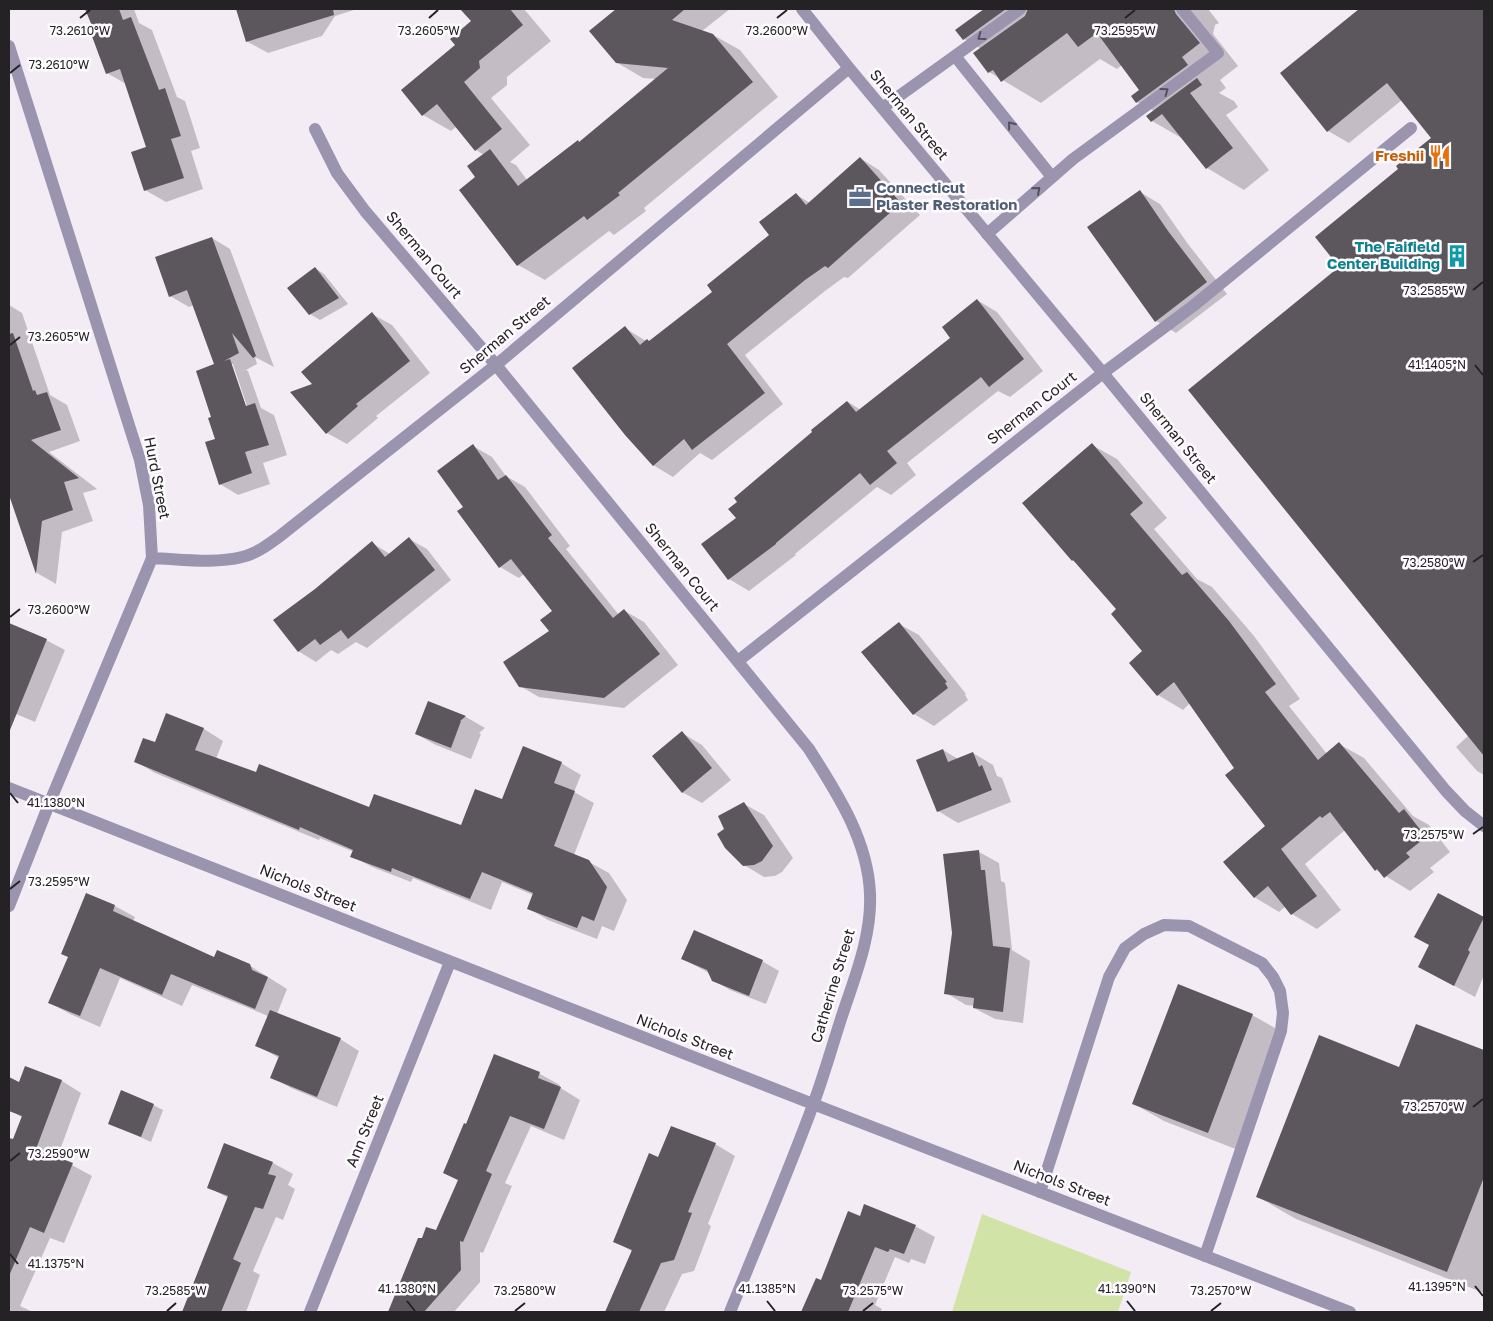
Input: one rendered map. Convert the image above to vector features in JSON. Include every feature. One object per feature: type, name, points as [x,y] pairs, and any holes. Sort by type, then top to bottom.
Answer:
[{"type":"street","name":"Sherman Street","points":[[802,9],[1446,791],[1465,811],[1484,826]]},
{"type":"street","points":[[882,107],[1020,9]]},
{"type":"street","points":[[987,234],[1073,159],[1218,53],[1182,9]]},
{"type":"street","name":"Hurd Street","points":[[9,46],[140,460],[149,504],[152,558],[49,804],[9,906]]},
{"type":"street","points":[[955,56],[1052,177]]},
{"type":"street","name":"Sherman Street","points":[[152,558],[226,560],[244,557],[263,548],[496,365],[849,68]]},
{"type":"street","name":"Sherman Court","points":[[315,129],[337,173],[365,211],[496,365],[738,661],[1103,373],[1193,306],[1411,128]]},
{"type":"street","name":"Catherine Street","points":[[730,1312],[813,1104],[860,962],[868,928],[870,894],[865,859],[839,797],[814,757],[738,661]]},
{"type":"street","name":"Nichols Street","points":[[9,788],[813,1104],[1350,1312]]},
{"type":"street","points":[[1040,1192],[1110,976],[1124,948],[1144,934],[1164,925],[1189,926],[1262,963],[1273,977],[1280,991],[1283,1013],[1281,1031],[1205,1256]]},
{"type":"street","name":"Ann Street","points":[[310,1312],[450,962]]},
{"type":"green space","points":[[982,1214],[1131,1272],[1118,1312],[952,1312]]},
{"type":"building","points":[[85,9],[119,9],[123,20],[131,17],[159,90],[165,88],[181,136],[171,139],[184,178],[144,191],[131,152],[146,147],[120,69],[106,74],[90,31],[92,26]]},
{"type":"building","points":[[236,9],[333,9],[334,15],[246,42]]},
{"type":"building","points":[[460,9],[510,9],[523,25],[479,61],[480,68],[464,82],[502,129],[475,151],[437,104],[422,116],[401,90],[455,45],[450,39],[471,21]]},
{"type":"building","points":[[616,9],[685,9],[672,20],[713,34],[753,82],[618,193],[620,195],[587,220],[584,216],[517,266],[459,190],[475,177],[467,166],[490,149],[518,186],[578,140],[579,142],[668,68],[616,63],[589,31]]},
{"type":"building","points":[[984,9],[1006,9],[963,40],[955,30]]},
{"type":"building","points":[[1028,9],[1174,9],[1200,43],[1182,57],[1188,65],[1136,103],[1131,96],[1139,90],[1097,33],[1078,47],[1067,33],[1001,82],[993,70],[988,73],[973,53],[1025,16]]},
{"type":"building","points":[[1359,9],[1484,9],[1484,756],[1188,390],[1339,267],[1315,237],[1398,169],[1396,166],[1431,138],[1387,83],[1327,132],[1280,73]]},
{"type":"building","points":[[1197,78],[1202,85],[1190,93],[1233,148],[1206,169],[1162,114],[1151,122],[1146,116]]},
{"type":"building","points":[[860,157],[901,203],[828,268],[825,266],[805,280],[727,344],[765,393],[692,450],[684,439],[653,466],[625,435],[572,368],[625,326],[640,345],[647,339],[649,341],[712,292],[707,285],[769,235],[759,222],[796,193],[806,205]]},
{"type":"building","points":[[1140,190],[1168,231],[1207,282],[1155,322],[1087,227]]},
{"type":"building","points":[[212,237],[256,356],[253,358],[232,333],[239,353],[224,361],[230,359],[246,406],[255,403],[269,445],[245,452],[252,473],[219,485],[205,442],[215,439],[208,418],[211,417],[196,371],[214,364],[187,290],[169,297],[155,257]]},
{"type":"building","points":[[315,267],[339,298],[309,315],[287,288]]},
{"type":"building","points":[[977,299],[1024,359],[989,387],[981,377],[887,451],[897,463],[870,485],[860,473],[776,544],[728,580],[701,544],[736,518],[728,509],[737,502],[734,498],[847,401],[856,412],[950,338],[942,327]]},
{"type":"building","points":[[372,312],[410,361],[356,404],[358,406],[326,434],[290,392],[312,384],[301,372]]},
{"type":"building","points":[[13,333],[33,391],[35,390],[37,395],[47,392],[61,430],[31,440],[79,478],[64,482],[73,510],[42,521],[36,574],[9,495],[9,334]]},
{"type":"building","points":[[1092,443],[1143,503],[1130,514],[1182,575],[1187,572],[1229,621],[1276,684],[1265,692],[1318,760],[1339,742],[1399,813],[1404,809],[1426,837],[1406,853],[1410,857],[1384,878],[1377,869],[1375,871],[1330,812],[1322,818],[1320,816],[1281,849],[1317,896],[1291,915],[1268,886],[1254,898],[1223,862],[1265,826],[1225,775],[1234,768],[1174,682],[1157,696],[1129,663],[1142,651],[1111,614],[1116,609],[1022,503]]},
{"type":"building","points":[[473,444],[498,480],[506,475],[552,535],[548,538],[613,618],[624,609],[660,654],[604,698],[519,687],[503,662],[549,631],[540,620],[552,611],[511,559],[499,568],[457,511],[463,507],[437,471]]},
{"type":"building","points":[[409,537],[435,570],[348,639],[341,630],[320,645],[315,639],[298,652],[273,620],[315,589],[372,541],[385,557]]},
{"type":"building","points":[[899,622],[947,682],[945,683],[948,688],[913,715],[861,652]]},
{"type":"building","points":[[9,623],[47,639],[10,730],[9,730]]},
{"type":"building","points":[[428,701],[466,716],[460,721],[451,748],[415,734]]},
{"type":"building","points":[[166,713],[204,728],[195,750],[256,772],[259,764],[369,807],[374,794],[461,825],[475,789],[502,799],[523,746],[562,762],[554,783],[575,791],[554,846],[589,860],[607,887],[594,921],[582,916],[577,928],[527,909],[533,893],[482,872],[470,899],[392,868],[391,872],[350,857],[353,850],[300,827],[299,830],[134,762],[143,738],[155,742]]},
{"type":"building","points":[[682,731],[712,768],[682,793],[652,756]]},
{"type":"building","points":[[943,749],[948,762],[973,752],[979,767],[982,765],[992,790],[937,812],[916,760]]},
{"type":"building","points":[[744,802],[773,846],[762,861],[754,865],[743,866],[725,848],[717,834],[724,829],[718,816]]},
{"type":"building","points":[[979,850],[981,870],[985,870],[993,946],[1010,948],[1003,1012],[973,1008],[974,998],[944,994],[952,933],[943,854]]},
{"type":"building","points":[[86,893],[115,905],[113,911],[214,957],[217,950],[250,964],[252,970],[268,977],[255,1009],[171,974],[162,995],[100,968],[80,1016],[48,1003],[68,957],[61,954]]},
{"type":"building","points":[[1438,893],[1484,917],[1468,950],[1470,952],[1454,986],[1418,967],[1429,945],[1414,937]]},
{"type":"building","points":[[694,930],[763,960],[749,996],[712,981],[707,970],[681,959]]},
{"type":"building","points":[[1178,984],[1253,1014],[1208,1133],[1132,1104]]},
{"type":"building","points":[[270,1010],[341,1038],[317,1097],[270,1078],[279,1056],[255,1046]]},
{"type":"building","points":[[1416,1024],[1484,1050],[1484,1177],[1447,1272],[1256,1197],[1319,1035],[1399,1067]]},
{"type":"building","points":[[494,1054],[540,1072],[538,1078],[561,1087],[544,1129],[510,1116],[486,1171],[492,1174],[463,1242],[460,1241],[461,1270],[424,1312],[388,1312],[418,1238],[422,1238],[426,1227],[436,1230],[458,1180],[443,1173],[464,1123],[466,1124]]},
{"type":"building","points":[[25,1066],[62,1080],[36,1149],[73,1163],[44,1233],[30,1227],[9,1276],[9,1138],[13,1139],[22,1116],[9,1111],[9,1077],[19,1082]]},
{"type":"building","points":[[121,1090],[154,1104],[141,1137],[108,1124]]},
{"type":"building","points":[[671,1126],[716,1143],[688,1212],[692,1213],[674,1260],[661,1263],[639,1312],[605,1312],[632,1250],[613,1242],[649,1153],[658,1157]]},
{"type":"building","points":[[224,1143],[273,1162],[268,1174],[276,1176],[263,1209],[255,1207],[233,1259],[241,1263],[221,1312],[182,1312],[228,1196],[207,1188]]},
{"type":"building","points":[[864,1204],[916,1225],[904,1254],[890,1249],[888,1252],[875,1247],[848,1312],[801,1312],[816,1278],[821,1280],[848,1211],[860,1216]]},
{"type":"place","name":"Freshii","points":[[1440,156]]},
{"type":"place","name":"Connecticut Plaster Restoration","points":[[860,197]]},
{"type":"place","name":"The Faifield Center Building","points":[[1457,256]]}]
